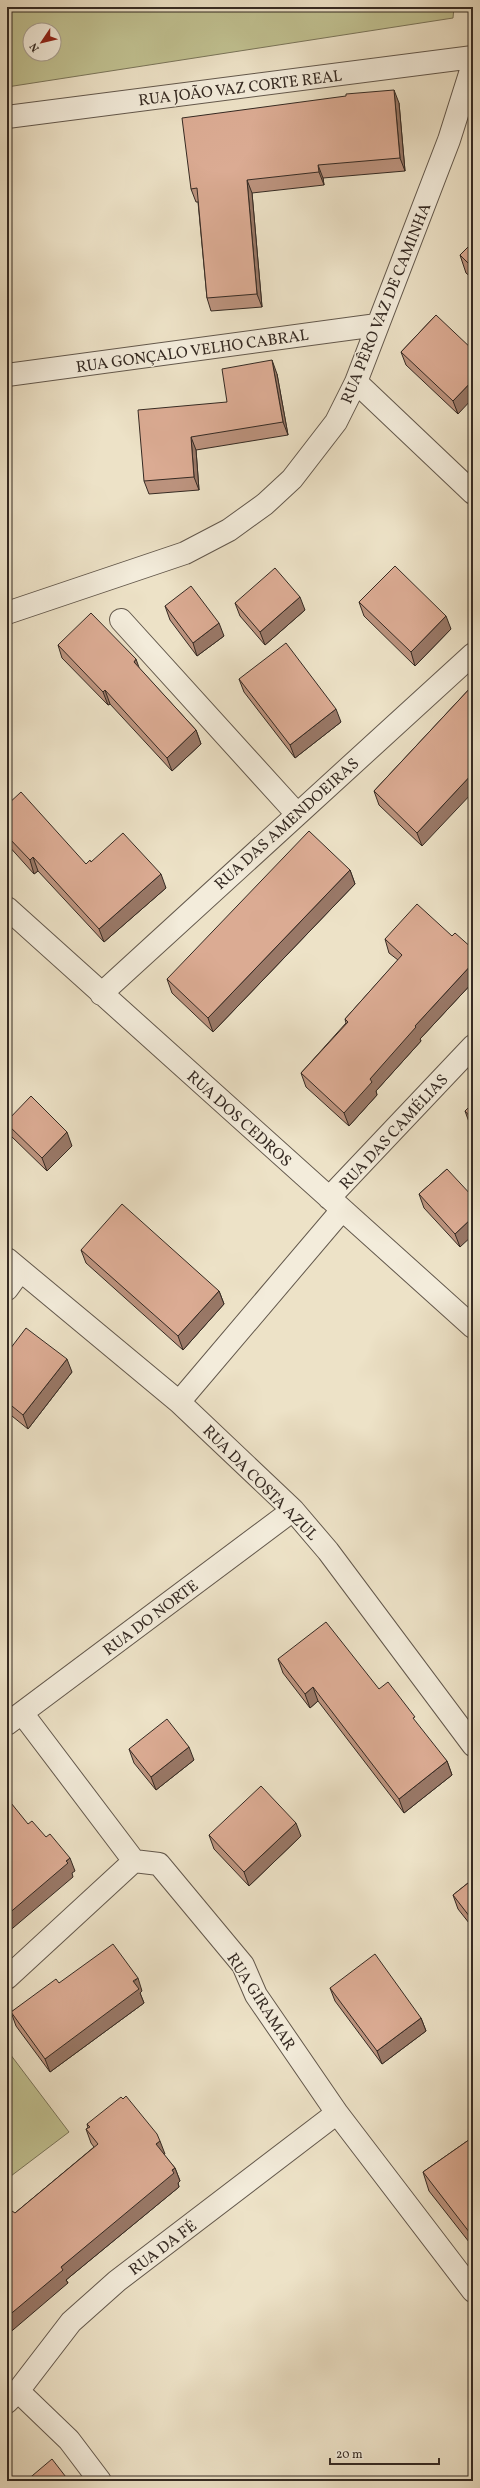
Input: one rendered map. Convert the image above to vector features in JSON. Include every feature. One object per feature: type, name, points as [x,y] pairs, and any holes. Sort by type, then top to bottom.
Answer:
[{"type":"street","name":"RUA JOÃO VAZ CORTE REAL","points":[[7,117],[473,57]]},
{"type":"street","name":"RUA PÊRO VAZ DE CAMINHA","points":[[7,613],[185,553],[229,530],[265,504],[292,479],[336,422],[356,382],[449,140],[473,64]]},
{"type":"street","name":"RUA GONÇALO VELHO CABRAL","points":[[7,375],[377,325]]},
{"type":"street","points":[[356,382],[473,493]]},
{"type":"street","points":[[121,620],[296,814]]},
{"type":"street","name":"RUA DAS AMENDOEIRAS","points":[[101,994],[296,814],[473,654]]},
{"type":"street","name":"RUA DOS CEDROS","points":[[7,908],[473,1327]]},
{"type":"street","name":"RUA DAS CAMÉLIAS","points":[[179,1402],[336,1204],[473,1046]]},
{"type":"street","points":[[7,1289],[14,1265]]},
{"type":"street","name":"RUA DA COSTA AZUL","points":[[14,1265],[179,1402],[293,1510],[328,1551],[473,1745]]},
{"type":"street","name":"RUA DO NORTE","points":[[14,1718],[293,1510]]},
{"type":"street","points":[[7,1978],[134,1861],[14,1718]]},
{"type":"street","name":"RUA GIRAMAR","points":[[134,1861],[159,1864],[243,1965],[256,1995],[337,2114],[473,2291]]},
{"type":"street","name":"RUA DA FÉ","points":[[13,2397],[71,2322],[117,2281],[337,2114]]},
{"type":"street","points":[[13,2397],[69,2440],[100,2481]]},
{"type":"green space","points":[[7,7],[454,7],[453,18],[7,87]]},
{"type":"green space","points":[[7,2050],[69,2132],[7,2179]]},
{"type":"building","points":[[394,90],[400,158],[318,165],[319,172],[247,180],[257,294],[207,298],[197,188],[191,189],[182,118],[346,96],[346,94]]},
{"type":"building","points":[[473,242],[473,268],[460,255]]},
{"type":"building","points":[[436,315],[473,350],[473,380],[453,401],[401,352]]},
{"type":"building","points":[[272,360],[283,422],[191,437],[194,477],[144,481],[138,410],[227,402],[222,369]]},
{"type":"building","points":[[395,566],[446,616],[411,652],[359,602]]},
{"type":"building","points":[[275,568],[300,597],[260,632],[235,603]]},
{"type":"building","points":[[191,586],[219,623],[193,643],[165,606]]},
{"type":"building","points":[[91,613],[136,659],[134,662],[196,730],[167,758],[105,690],[103,692],[58,645]]},
{"type":"building","points":[[286,643],[336,709],[290,745],[239,679]]},
{"type":"building","points":[[473,685],[473,773],[417,833],[374,791]]},
{"type":"building","points":[[21,792],[86,864],[90,860],[91,862],[123,833],[161,874],[99,929],[33,857],[30,860],[7,836],[7,805]]},
{"type":"building","points":[[309,831],[350,870],[208,1018],[167,979]]},
{"type":"building","points":[[417,904],[452,936],[455,933],[473,949],[473,963],[415,1026],[416,1027],[370,1079],[372,1082],[344,1113],[301,1073],[348,1022],[345,1019],[402,955],[385,939]]},
{"type":"building","points":[[31,1096],[67,1132],[42,1158],[7,1124],[7,1121]]},
{"type":"building","points":[[473,1103],[473,1120],[465,1111]]},
{"type":"building","points":[[447,1169],[473,1197],[473,1217],[455,1234],[419,1194]]},
{"type":"building","points":[[122,1204],[219,1291],[178,1336],[81,1250]]},
{"type":"building","points":[[26,1328],[67,1359],[23,1415],[7,1402],[7,1353]]},
{"type":"building","points":[[326,1622],[379,1689],[388,1682],[415,1717],[413,1718],[447,1761],[399,1799],[313,1687],[305,1694],[278,1659]]},
{"type":"building","points":[[167,1719],[189,1747],[151,1777],[129,1749]]},
{"type":"building","points":[[261,1786],[296,1823],[244,1872],[209,1835]]},
{"type":"building","points":[[7,1798],[28,1824],[32,1821],[46,1837],[50,1834],[70,1858],[66,1861],[68,1863],[7,1915]]},
{"type":"building","points":[[473,1879],[473,1921],[453,1895]]},
{"type":"building","points":[[113,1944],[138,1978],[133,1981],[139,1989],[45,2059],[11,2012],[56,1979],[59,1983]]},
{"type":"building","points":[[375,1954],[421,2018],[377,2051],[330,1988]]},
{"type":"building","points":[[126,2096],[157,2134],[160,2141],[156,2144],[175,2168],[172,2170],[174,2173],[61,2267],[63,2270],[7,2317],[7,2215],[12,2211],[15,2213],[98,2144],[86,2129],[90,2127],[87,2124],[121,2097],[123,2099]]},
{"type":"building","points":[[473,2137],[473,2237],[423,2172]]},
{"type":"building","points":[[52,2459],[69,2481],[26,2481]]}]
